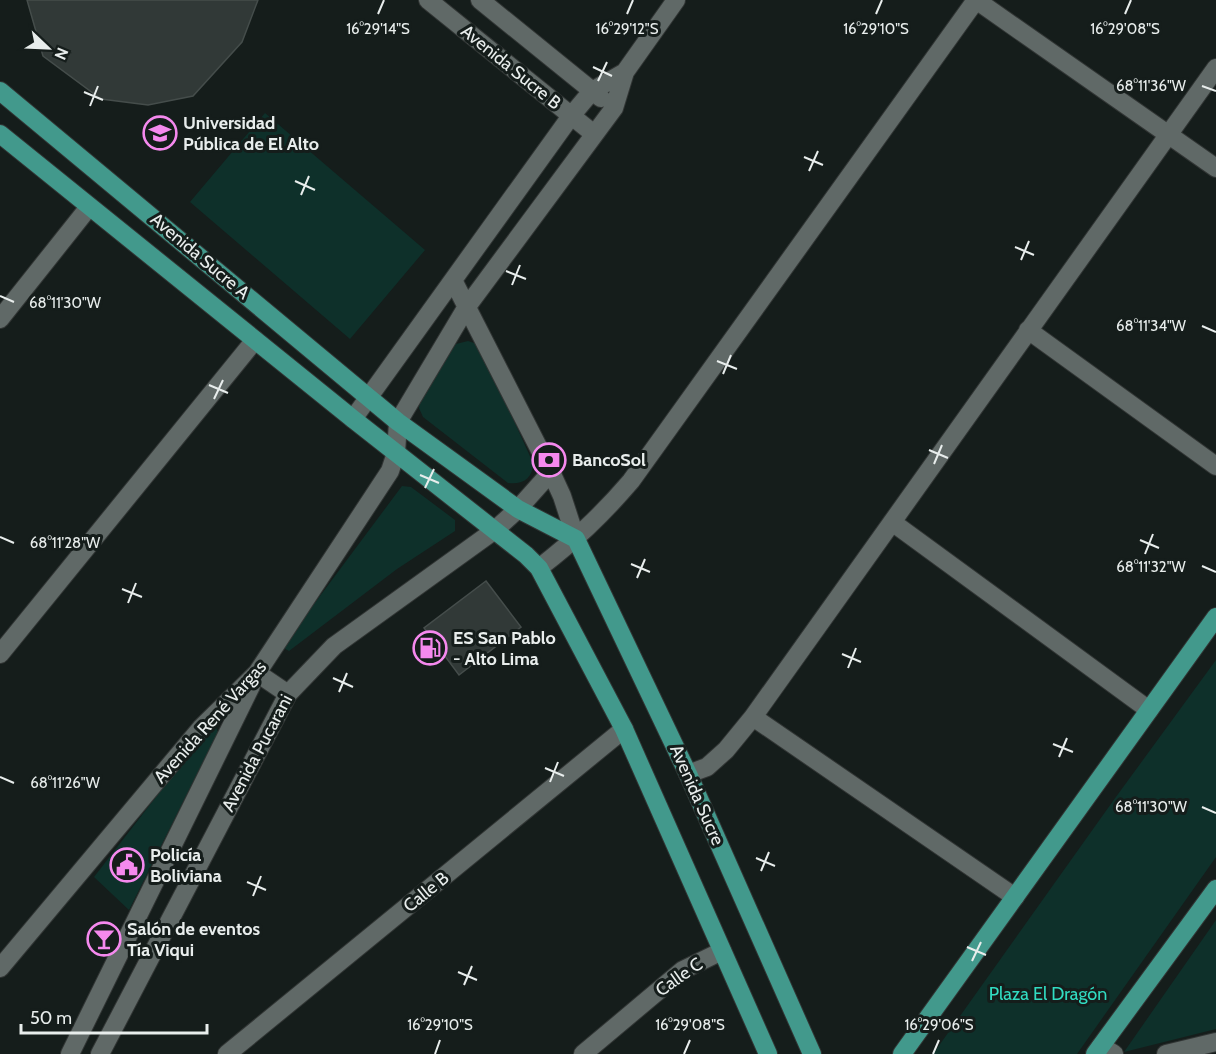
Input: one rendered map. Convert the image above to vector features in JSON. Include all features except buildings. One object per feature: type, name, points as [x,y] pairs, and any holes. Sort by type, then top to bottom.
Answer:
[{"type":"main road","name":"Avenida Sucre A","points":[[0,91],[398,422],[518,509],[576,539]]},
{"type":"main road","name":"Avenida Sucre A","points":[[0,134],[353,419],[495,530],[539,568]]},
{"type":"main road","name":"Avenida Sucre","points":[[576,539],[688,774],[812,1054]]},
{"type":"main road","points":[[539,568],[624,729],[768,1054]]},
{"type":"main road","points":[[902,1054],[1216,618]]},
{"type":"main road","points":[[1104,1051],[1216,889]]},
{"type":"street","name":"Avenida Sucre B","points":[[428,0],[594,134]]},
{"type":"street","name":"Avenida Sucre B","points":[[480,0],[614,108]]},
{"type":"street","points":[[398,422],[466,308],[614,108],[625,72],[676,0]]},
{"type":"street","points":[[539,568],[602,515],[631,481],[976,0],[1216,168]]},
{"type":"street","points":[[688,774],[707,767],[726,750],[753,717],[1216,68]]},
{"type":"street","points":[[353,419],[571,116],[592,91],[625,72]]},
{"type":"street","points":[[0,319],[89,207]]},
{"type":"street","points":[[453,280],[551,472],[562,496],[576,539]]},
{"type":"street","points":[[1028,330],[1216,466]]},
{"type":"street","points":[[0,654],[255,340]]},
{"type":"street","name":"Avenida René Vargas","points":[[0,968],[201,728],[257,673],[390,471],[396,453],[398,422]]},
{"type":"street","name":"Avenida Pucarani","points":[[100,1054],[288,694],[333,646],[495,530],[518,509],[551,472]]},
{"type":"street","points":[[892,522],[1149,710]]},
{"type":"street","points":[[257,673],[288,694]]},
{"type":"street","name":"Avenida Pucarani","points":[[70,1054],[257,673]]},
{"type":"street","points":[[753,717],[1015,897]]},
{"type":"street","name":"Calle B","points":[[227,1054],[624,729]]},
{"type":"street","name":"Calle C","points":[[583,1054],[683,970],[722,951]]},
{"type":"street","points":[[1166,1054],[1216,1042]]},
{"type":"green space","points":[[265,113],[425,250],[350,339],[190,202]]},
{"type":"green space","points":[[468,341],[480,345],[533,463],[531,473],[523,482],[508,483],[423,417],[419,408],[420,399],[456,344]]},
{"type":"green space","points":[[402,486],[411,487],[455,520],[455,531],[397,569],[289,651],[282,647]]},
{"type":"green space","name":"Plaza El Dragón","points":[[1216,660],[1216,857],[1077,1054],[933,1054],[1113,801]]},
{"type":"green space","points":[[214,722],[218,732],[129,910],[94,877]]},
{"type":"green space","points":[[1216,920],[1216,1029],[1124,1052]]},
{"type":"place","name":"Universidad Pública de El Alto","points":[[160,133]]},
{"type":"place","name":"BancoSol","points":[[549,460]]},
{"type":"place","name":"ES San Pablo - Alto Lima","points":[[430,648]]},
{"type":"place","name":"Policía Boliviana","points":[[127,865]]},
{"type":"place","name":"Salón de eventos Tía Viqui","points":[[104,939]]}]
